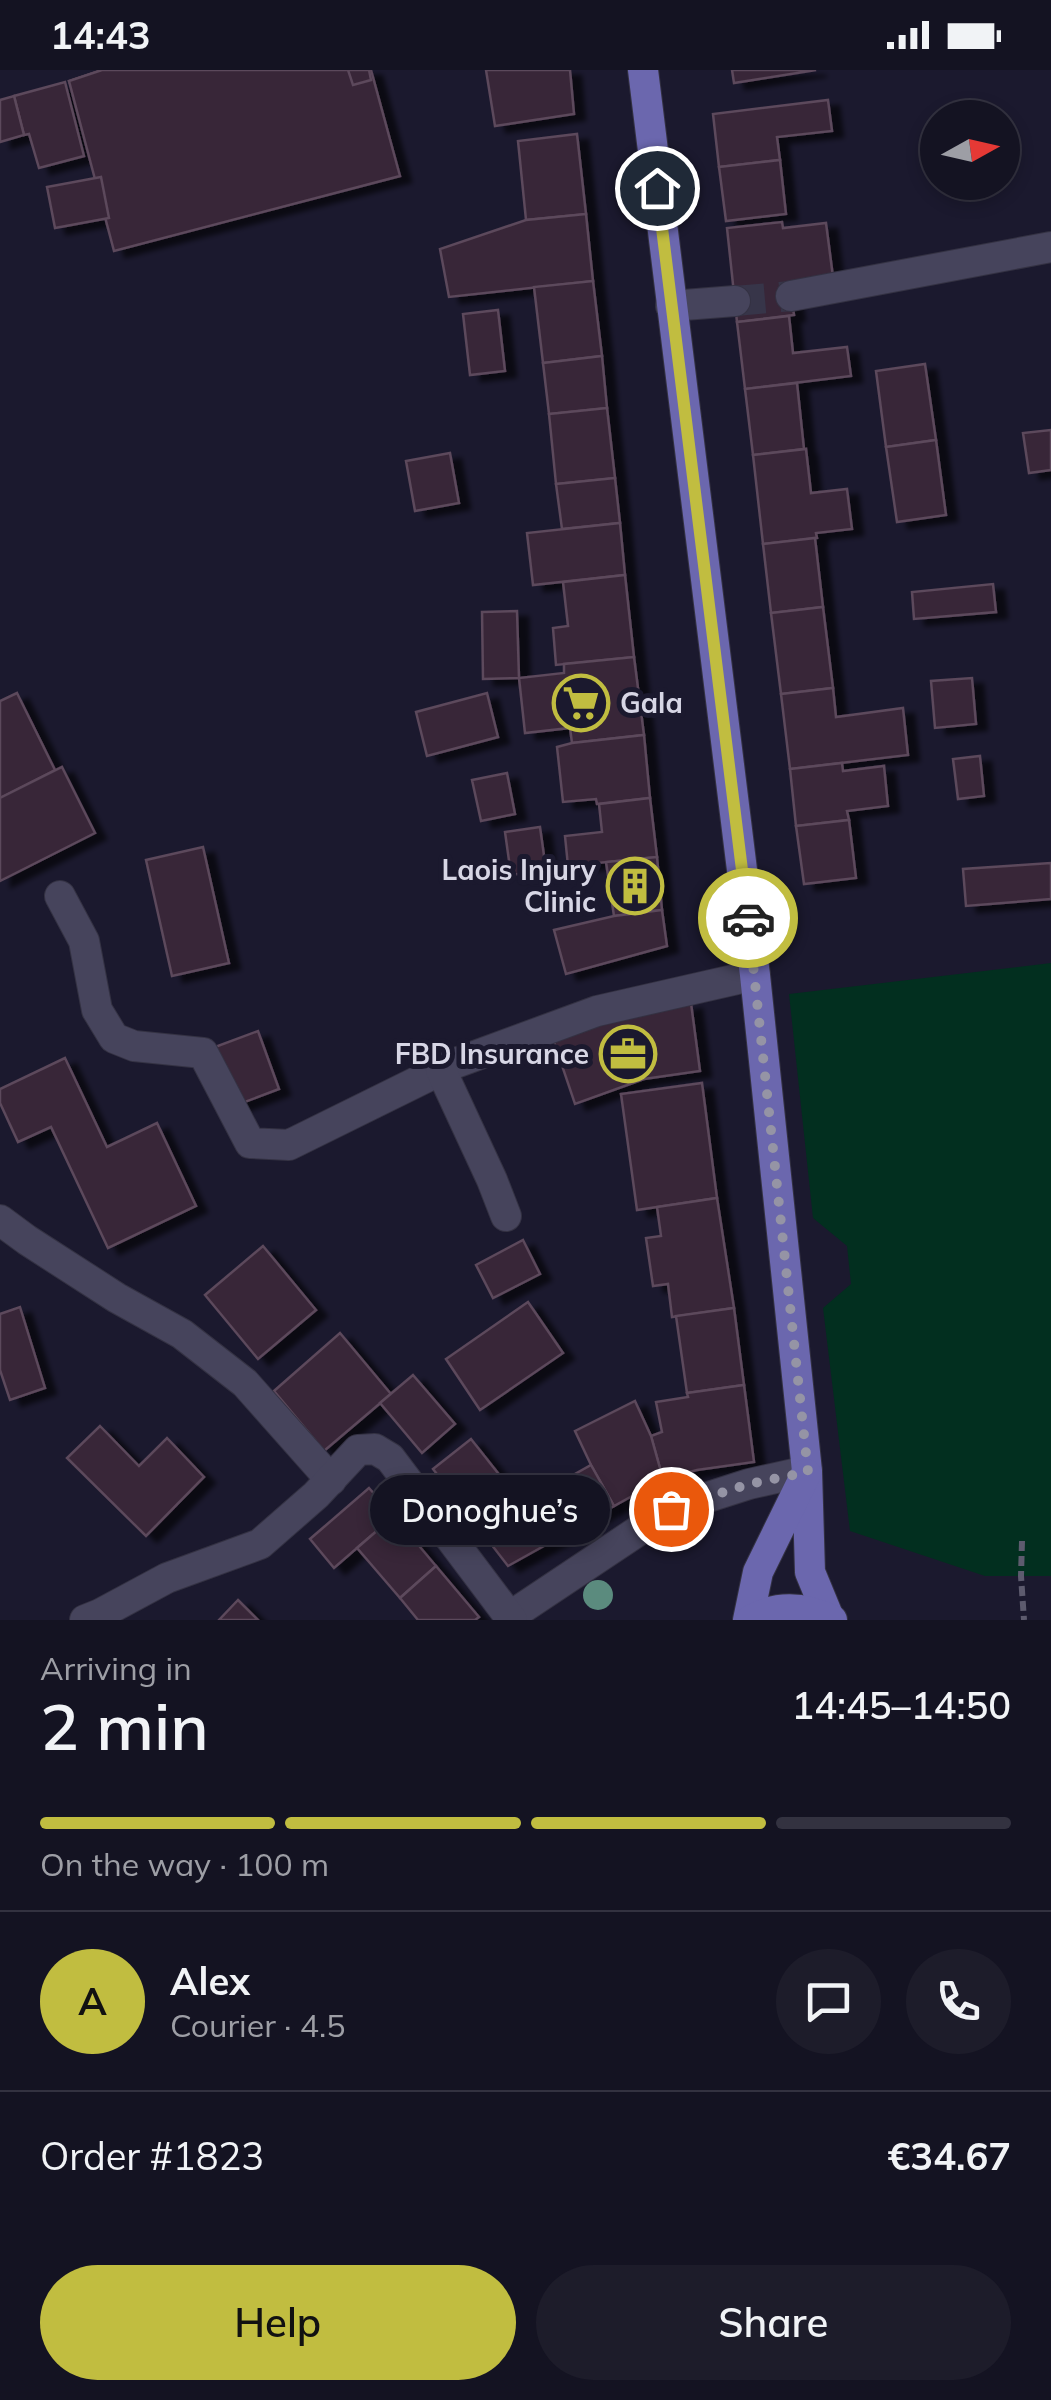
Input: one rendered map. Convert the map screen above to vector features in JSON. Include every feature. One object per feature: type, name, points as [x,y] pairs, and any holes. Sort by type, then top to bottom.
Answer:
[{"type":"main road","points":[[642,70],[756,975],[808,1472],[810,1572],[830,1619]]},
{"type":"main road","points":[[750,1620],[758,1572],[808,1472]]},
{"type":"main road","points":[[750,1620],[784,1608],[810,1611],[830,1619]]},
{"type":"street","points":[[791,296],[1051,247]]},
{"type":"street","points":[[671,306],[735,301]]},
{"type":"street","points":[[60,896],[84,941],[97,1010],[114,1038],[134,1046],[203,1053],[250,1144],[289,1145],[441,1070],[597,1011],[756,975]]},
{"type":"street","points":[[441,1070],[506,1216]]},
{"type":"street","points":[[0,1220],[88,1279],[182,1334],[246,1384],[331,1480]]},
{"type":"street","points":[[85,1620],[167,1578],[260,1544],[358,1450],[375,1450],[390,1458],[511,1618],[671,1509],[749,1484],[808,1472]]},
{"type":"path","points":[[1022,1541],[1024,1620]]},
{"type":"green space","points":[[1051,963],[1051,1576],[985,1576],[850,1531],[823,1308],[851,1284],[847,1246],[813,1218],[789,994]]},
{"type":"building","points":[[102,70],[169,70],[175,89],[82,119],[69,81]]},
{"type":"building","points":[[102,70],[371,70],[400,176],[114,251],[69,81]]},
{"type":"building","points":[[348,70],[369,70],[371,80],[353,85]]},
{"type":"building","points":[[486,70],[570,70],[574,114],[495,126]]},
{"type":"building","points":[[732,70],[816,70],[734,83]]},
{"type":"building","points":[[65,82],[84,156],[39,168],[29,134],[24,135],[14,96]]},
{"type":"building","points":[[14,96],[24,135],[0,142],[0,100]]},
{"type":"building","points":[[828,100],[832,131],[777,137],[780,160],[719,167],[713,114]]},
{"type":"building","points":[[577,134],[586,214],[526,220],[518,141]]},
{"type":"building","points":[[780,160],[786,214],[726,221],[719,167]]},
{"type":"building","points":[[101,177],[109,218],[55,228],[47,187]]},
{"type":"building","points":[[586,214],[593,281],[449,297],[440,249],[526,220]]},
{"type":"building","points":[[782,222],[783,228],[826,223],[833,277],[789,282],[794,315],[737,322],[727,228]]},
{"type":"building","points":[[593,281],[602,356],[543,363],[534,287]]},
{"type":"building","points":[[498,310],[505,371],[470,375],[463,314]]},
{"type":"building","points":[[789,316],[793,353],[847,347],[851,376],[745,389],[737,322]]},
{"type":"building","points":[[602,356],[607,408],[549,414],[543,363]]},
{"type":"building","points":[[925,364],[936,440],[886,447],[876,371]]},
{"type":"building","points":[[797,383],[804,449],[753,455],[745,389]]},
{"type":"building","points":[[607,408],[615,478],[556,484],[549,414]]},
{"type":"building","points":[[1051,430],[1051,470],[1029,473],[1023,433]]},
{"type":"building","points":[[936,440],[946,515],[897,522],[886,447]]},
{"type":"building","points":[[806,449],[811,493],[847,489],[852,529],[816,533],[817,538],[763,544],[753,455]]},
{"type":"building","points":[[450,453],[459,503],[415,511],[406,461]]},
{"type":"building","points":[[615,478],[620,523],[562,529],[556,484]]},
{"type":"building","points":[[620,523],[625,575],[533,585],[527,533]]},
{"type":"building","points":[[815,538],[823,607],[771,613],[763,544]]},
{"type":"building","points":[[625,575],[634,657],[556,665],[553,628],[568,626],[563,582]]},
{"type":"building","points":[[993,584],[996,612],[914,619],[912,592]]},
{"type":"building","points":[[823,607],[833,688],[781,694],[771,613]]},
{"type":"building","points":[[517,611],[519,678],[483,679],[482,612]]},
{"type":"building","name":"Gala","points":[[634,657],[644,735],[572,743],[570,728],[525,733],[519,678],[564,673],[564,664]]},
{"type":"building","points":[[972,678],[976,724],[935,728],[931,681]]},
{"type":"building","points":[[833,688],[836,717],[903,708],[908,755],[790,769],[781,694]]},
{"type":"building","points":[[17,693],[55,770],[0,798],[0,701]]},
{"type":"building","points":[[487,693],[498,737],[427,756],[416,712]]},
{"type":"building","points":[[644,735],[650,798],[597,804],[596,799],[563,802],[557,747]]},
{"type":"building","points":[[980,756],[984,796],[958,799],[953,759]]},
{"type":"building","points":[[842,763],[843,771],[884,766],[888,806],[847,811],[849,820],[796,826],[790,769]]},
{"type":"building","points":[[62,767],[95,833],[0,881],[0,798]]},
{"type":"building","points":[[507,773],[515,814],[481,821],[472,780]]},
{"type":"building","points":[[650,798],[657,857],[568,866],[565,836],[602,832],[599,804]]},
{"type":"building","points":[[849,820],[856,878],[804,884],[796,826]]},
{"type":"building","points":[[540,827],[546,870],[511,875],[505,832]]},
{"type":"building","points":[[203,847],[229,963],[172,976],[146,860]]},
{"type":"building","name":"Laois Injury Clinic","points":[[657,857],[662,910],[614,916],[606,862]]},
{"type":"building","points":[[1051,863],[1051,899],[966,906],[963,869]]},
{"type":"building","points":[[662,910],[667,946],[566,974],[554,930]]},
{"type":"building","name":"FBD Insurance","points":[[691,1003],[700,1071],[644,1079],[575,1104],[552,1036]]},
{"type":"building","points":[[258,1031],[279,1089],[237,1105],[215,1047]]},
{"type":"building","points":[[65,1058],[107,1147],[157,1123],[196,1206],[108,1248],[51,1127],[18,1142],[0,1103],[0,1089]]},
{"type":"building","points":[[702,1083],[717,1198],[637,1210],[621,1094]]},
{"type":"building","points":[[717,1198],[734,1308],[672,1317],[668,1284],[653,1286],[646,1238],[661,1236],[657,1207]]},
{"type":"building","points":[[523,1240],[540,1274],[493,1298],[476,1265]]},
{"type":"building","points":[[263,1246],[316,1310],[258,1359],[205,1295]]},
{"type":"building","points":[[528,1302],[563,1353],[480,1410],[446,1359]]},
{"type":"building","points":[[20,1307],[45,1388],[10,1400],[0,1370],[0,1314]]},
{"type":"building","points":[[734,1308],[744,1385],[687,1393],[676,1316]]},
{"type":"building","points":[[340,1333],[391,1394],[324,1451],[274,1391]]},
{"type":"building","points":[[413,1375],[455,1424],[422,1453],[380,1403]]},
{"type":"building","points":[[744,1385],[754,1462],[663,1479],[651,1436],[662,1432],[656,1402]]},
{"type":"building","points":[[635,1401],[651,1436],[663,1479],[614,1506],[575,1431]]},
{"type":"building","points":[[100,1426],[139,1466],[167,1438],[204,1477],[146,1536],[67,1458]]},
{"type":"building","points":[[471,1439],[521,1502],[543,1492],[567,1533],[508,1566],[433,1469]]},
{"type":"building","points":[[591,1465],[614,1506],[567,1533],[543,1492]]},
{"type":"building","points":[[369,1488],[394,1516],[334,1568],[310,1539]]},
{"type":"building","points":[[394,1516],[436,1566],[400,1598],[357,1548]]},
{"type":"building","points":[[436,1566],[479,1617],[418,1620],[400,1598]]},
{"type":"building","points":[[238,1600],[258,1620],[219,1620]]},
{"type":"tunnel","points":[[735,301],[791,296]]},
{"type":"way so far","points":[[671,1509],[749,1484],[808,1472],[748,918]]},
{"type":"place","name":"Gala","points":[[581,703]]},
{"type":"place","name":"Laois Injury Clinic","points":[[635,886]]},
{"type":"place","name":"FBD Insurance","points":[[628,1054]]},
{"type":"place","name":"Donoghue’s","points":[[671,1509]]},
{"type":"route","points":[[657,188],[748,918]]}]
